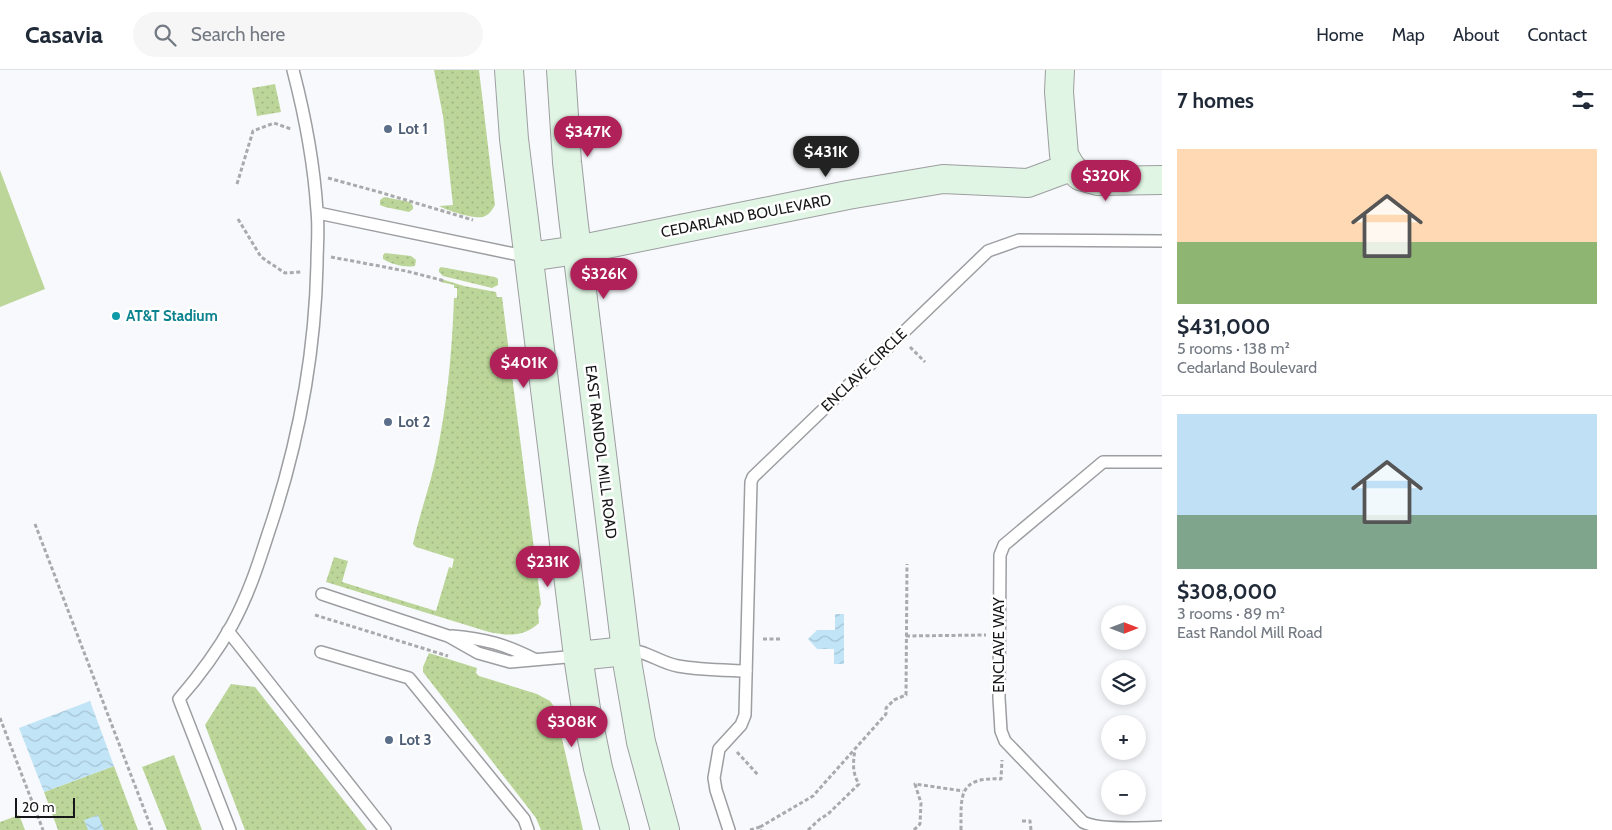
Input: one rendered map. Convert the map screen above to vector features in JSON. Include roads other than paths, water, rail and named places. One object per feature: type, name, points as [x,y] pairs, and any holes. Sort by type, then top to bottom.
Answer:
[{"type":"main road","points":[[509,70],[511,118],[578,656],[598,768],[615,830]]},
{"type":"main road","name":"EAST RANDOL MILL ROAD","points":[[561,70],[567,162],[577,250],[631,650],[641,742],[665,830]]},
{"type":"main road","points":[[1060,70],[1059,92],[1064,155],[1071,167],[1080,176],[1098,181],[1162,180]]},
{"type":"main road","name":"CEDARLAND BOULEVARD","points":[[529,257],[577,250],[848,195],[943,179],[1028,183],[1071,167]]},
{"type":"main road","points":[[578,656],[631,650]]},
{"type":"lane","points":[[230,830],[179,699],[206,666],[228,631],[253,580],[295,444],[305,398],[316,306],[318,212],[309,145],[293,70]]},
{"type":"lane","points":[[318,212],[529,257]]},
{"type":"lane","name":"ENCLAVE CIRCLE","points":[[729,830],[714,784],[719,749],[744,721],[752,480],[984,254],[993,248],[1019,240],[1162,241]]},
{"type":"lane","name":"ENCLAVE WAY","points":[[1162,462],[1103,462],[1004,545],[1000,555],[999,698],[1002,737],[1088,826],[1100,828],[1162,827]]},
{"type":"lane","points":[[322,594],[448,636],[478,652],[510,662],[578,656]]},
{"type":"lane","points":[[228,631],[384,830]]},
{"type":"lane","points":[[631,650],[676,666],[746,671]]},
{"type":"lane","points":[[321,652],[409,678],[524,819],[528,830]]},
{"type":"water","points":[[835,614],[844,614],[844,664],[834,664],[834,649],[817,649],[808,639],[817,630],[835,630]]},
{"type":"water","points":[[90,701],[114,766],[44,792],[19,728]]},
{"type":"water","points":[[98,815],[104,830],[88,830],[84,820]]},
{"type":"place","name":"Lot 1","points":[[388,129]]},
{"type":"place","name":"AT&T Stadium","points":[[116,316]]},
{"type":"place","name":"Lot 2","points":[[388,422]]},
{"type":"place","name":"Lot 3","points":[[389,740]]}]
